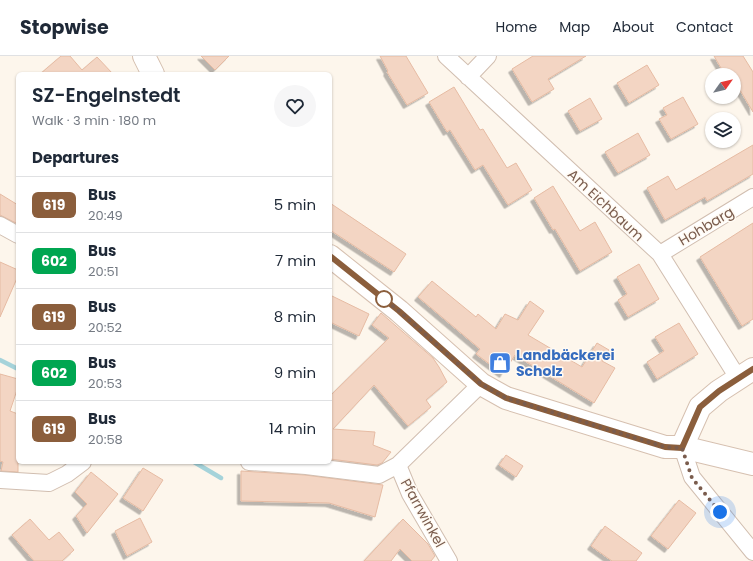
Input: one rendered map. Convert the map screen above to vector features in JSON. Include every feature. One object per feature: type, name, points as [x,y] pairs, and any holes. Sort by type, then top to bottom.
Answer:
[{"type":"street","points":[[144,56],[152,72]]},
{"type":"street","name":"Am Eichbaum","points":[[446,56],[660,254],[745,374]]},
{"type":"street","points":[[468,77],[488,56]]},
{"type":"street","name":"Hohbarg","points":[[660,254],[753,198]]},
{"type":"street","points":[[0,225],[16,234]]},
{"type":"street","points":[[332,258],[399,311],[481,384],[506,398],[665,447],[682,448],[753,464]]},
{"type":"street","points":[[745,374],[719,391],[700,407],[682,448],[692,478],[753,552]]},
{"type":"street","points":[[278,464],[379,475],[398,465],[481,384]]},
{"type":"street","points":[[0,480],[49,483],[67,474],[80,464]]},
{"type":"street","name":"Pfarrwinkel","points":[[398,465],[410,494],[449,561]]},
{"type":"building","points":[[61,56],[70,56],[82,70],[97,57],[111,72],[42,72]]},
{"type":"building","points":[[201,56],[229,56],[215,70]]},
{"type":"building","points":[[380,56],[406,56],[428,93],[407,105],[387,72],[388,71]]},
{"type":"building","points":[[533,56],[586,56],[548,79],[554,89],[532,102],[512,69]]},
{"type":"building","points":[[714,56],[743,56],[753,72],[753,112],[741,92],[741,68],[721,68]]},
{"type":"building","points":[[647,65],[659,85],[629,103],[617,83]]},
{"type":"building","points":[[454,87],[480,130],[483,129],[507,168],[516,163],[532,190],[508,205],[483,165],[475,170],[450,130],[447,132],[429,102]]},
{"type":"building","points":[[683,97],[698,124],[671,139],[659,119],[667,115],[663,108]]},
{"type":"building","points":[[590,98],[602,119],[580,131],[568,111]]},
{"type":"building","points":[[638,133],[650,155],[618,173],[605,152]]},
{"type":"building","points":[[753,145],[753,174],[707,201],[705,197],[665,220],[647,188],[668,176],[676,190]]},
{"type":"building","points":[[553,186],[580,231],[595,222],[612,252],[580,271],[555,229],[553,230],[534,198]]},
{"type":"building","points":[[0,194],[16,204],[16,223],[0,215]]},
{"type":"building","points":[[332,204],[406,254],[394,272],[332,231]]},
{"type":"building","points":[[753,223],[753,319],[742,326],[700,257]]},
{"type":"building","points":[[0,262],[16,269],[16,281],[0,317]]},
{"type":"building","points":[[639,264],[659,299],[628,317],[618,300],[627,294],[617,277]]},
{"type":"building","points":[[432,281],[476,317],[478,314],[496,329],[505,314],[518,320],[530,301],[544,311],[528,335],[582,367],[597,343],[609,350],[602,361],[615,368],[594,403],[515,355],[503,374],[476,354],[480,349],[418,297]]},
{"type":"building","points":[[332,296],[369,314],[359,336],[332,323]]},
{"type":"building","points":[[381,313],[433,358],[447,382],[426,400],[431,407],[408,426],[374,385],[333,429],[375,432],[373,445],[391,452],[382,463],[377,465],[332,459],[332,394],[389,338],[372,325]]},
{"type":"building","points":[[679,323],[698,354],[657,379],[647,362],[664,351],[655,337]]},
{"type":"building","points":[[0,374],[16,378],[16,393],[10,411],[16,413],[16,464],[18,464],[18,472],[1,471],[3,462],[0,461]]},
{"type":"building","points":[[506,455],[523,466],[516,477],[499,465]]},
{"type":"building","points":[[143,468],[163,480],[143,511],[123,498]]},
{"type":"building","points":[[241,471],[305,475],[383,485],[375,517],[329,503],[241,501]]},
{"type":"building","points":[[91,472],[118,494],[87,533],[76,516],[87,504],[75,492]]},
{"type":"building","points":[[679,500],[696,513],[668,549],[651,536]]},
{"type":"building","points":[[140,518],[152,542],[127,556],[115,531]]},
{"type":"building","points":[[30,519],[49,540],[59,532],[74,550],[62,561],[34,561],[12,535]]},
{"type":"building","points":[[403,519],[428,544],[435,556],[431,561],[412,561],[400,549],[391,561],[364,561]]},
{"type":"building","points":[[605,526],[642,553],[636,561],[612,561],[591,546]]},
{"type":"waterway","points":[[0,360],[16,368]]},
{"type":"waterway","points":[[197,464],[221,478]]},
{"type":"bus line","name":"619","points":[[332,258],[399,311],[481,384],[506,398],[665,447],[682,448],[700,407],[719,391],[753,369]]},
{"type":"place","name":"Landbäckerei Scholz","points":[[500,363]]},
{"type":"route","points":[[384,299],[383,298],[481,384],[506,398],[665,447],[682,448],[692,478],[720,512]]}]
